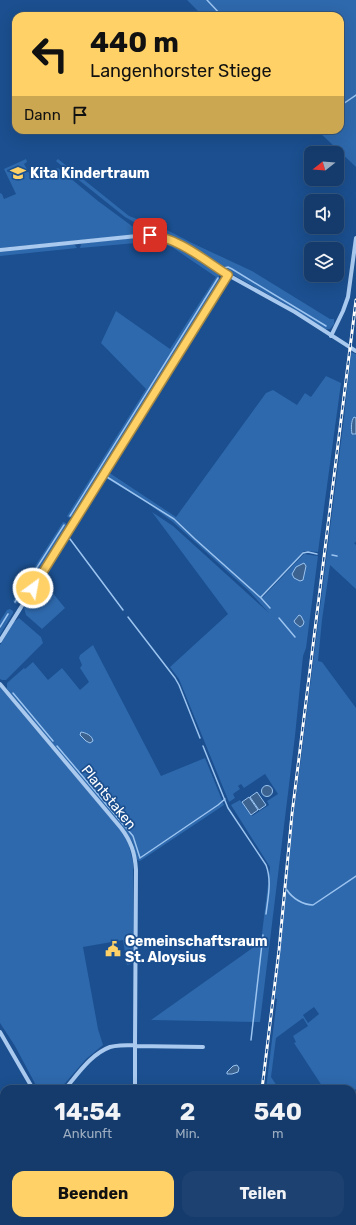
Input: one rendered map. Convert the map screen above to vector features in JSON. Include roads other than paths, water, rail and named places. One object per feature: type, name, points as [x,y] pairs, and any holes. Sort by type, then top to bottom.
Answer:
[{"type":"street","points":[[0,250],[150,235],[160,236],[174,241],[228,275],[295,312],[356,351]]},
{"type":"street","points":[[331,336],[348,297],[356,238]]},
{"type":"street","points":[[0,641],[228,275]]},
{"type":"street","name":"Plantstaken","points":[[0,684],[121,828],[132,845],[136,870],[135,1085]]},
{"type":"street","points":[[0,1032],[31,1085]]},
{"type":"street","points":[[68,1085],[92,1059],[101,1052],[115,1046],[135,1045],[203,1047]]},
{"type":"waterway","points":[[207,0],[218,12]]},
{"type":"waterway","points":[[344,103],[356,95]]},
{"type":"waterway","points":[[224,268],[228,267],[232,269],[326,326]]},
{"type":"waterway","points":[[70,516],[218,278]]},
{"type":"waterway","points":[[107,477],[174,519],[261,598],[270,608]]},
{"type":"waterway","points":[[15,602],[64,525]]},
{"type":"waterway","points":[[70,539],[123,610]]},
{"type":"waterway","points":[[261,597],[303,553],[308,552],[317,554]]},
{"type":"waterway","points":[[332,555],[337,556]]},
{"type":"waterway","points":[[0,627],[8,614]]},
{"type":"waterway","points":[[128,617],[175,678],[200,738]]},
{"type":"waterway","points":[[279,618],[295,637]]},
{"type":"waterway","points":[[13,693],[53,741]]},
{"type":"waterway","points":[[57,746],[133,836],[140,858],[225,799]]},
{"type":"waterway","points":[[203,746],[228,808],[266,865],[269,877],[266,914]]},
{"type":"waterway","points":[[287,890],[298,900],[305,904],[313,905],[356,876]]},
{"type":"waterway","points":[[251,1040],[263,935]]},
{"type":"railway","points":[[262,1085],[279,950],[292,814],[356,300]]},
{"type":"place","name":"Kita Kindertraum","points":[[18,173]]},
{"type":"place","name":"Gemeinschaftsraum St. Aloysius","points":[[113,949]]}]
